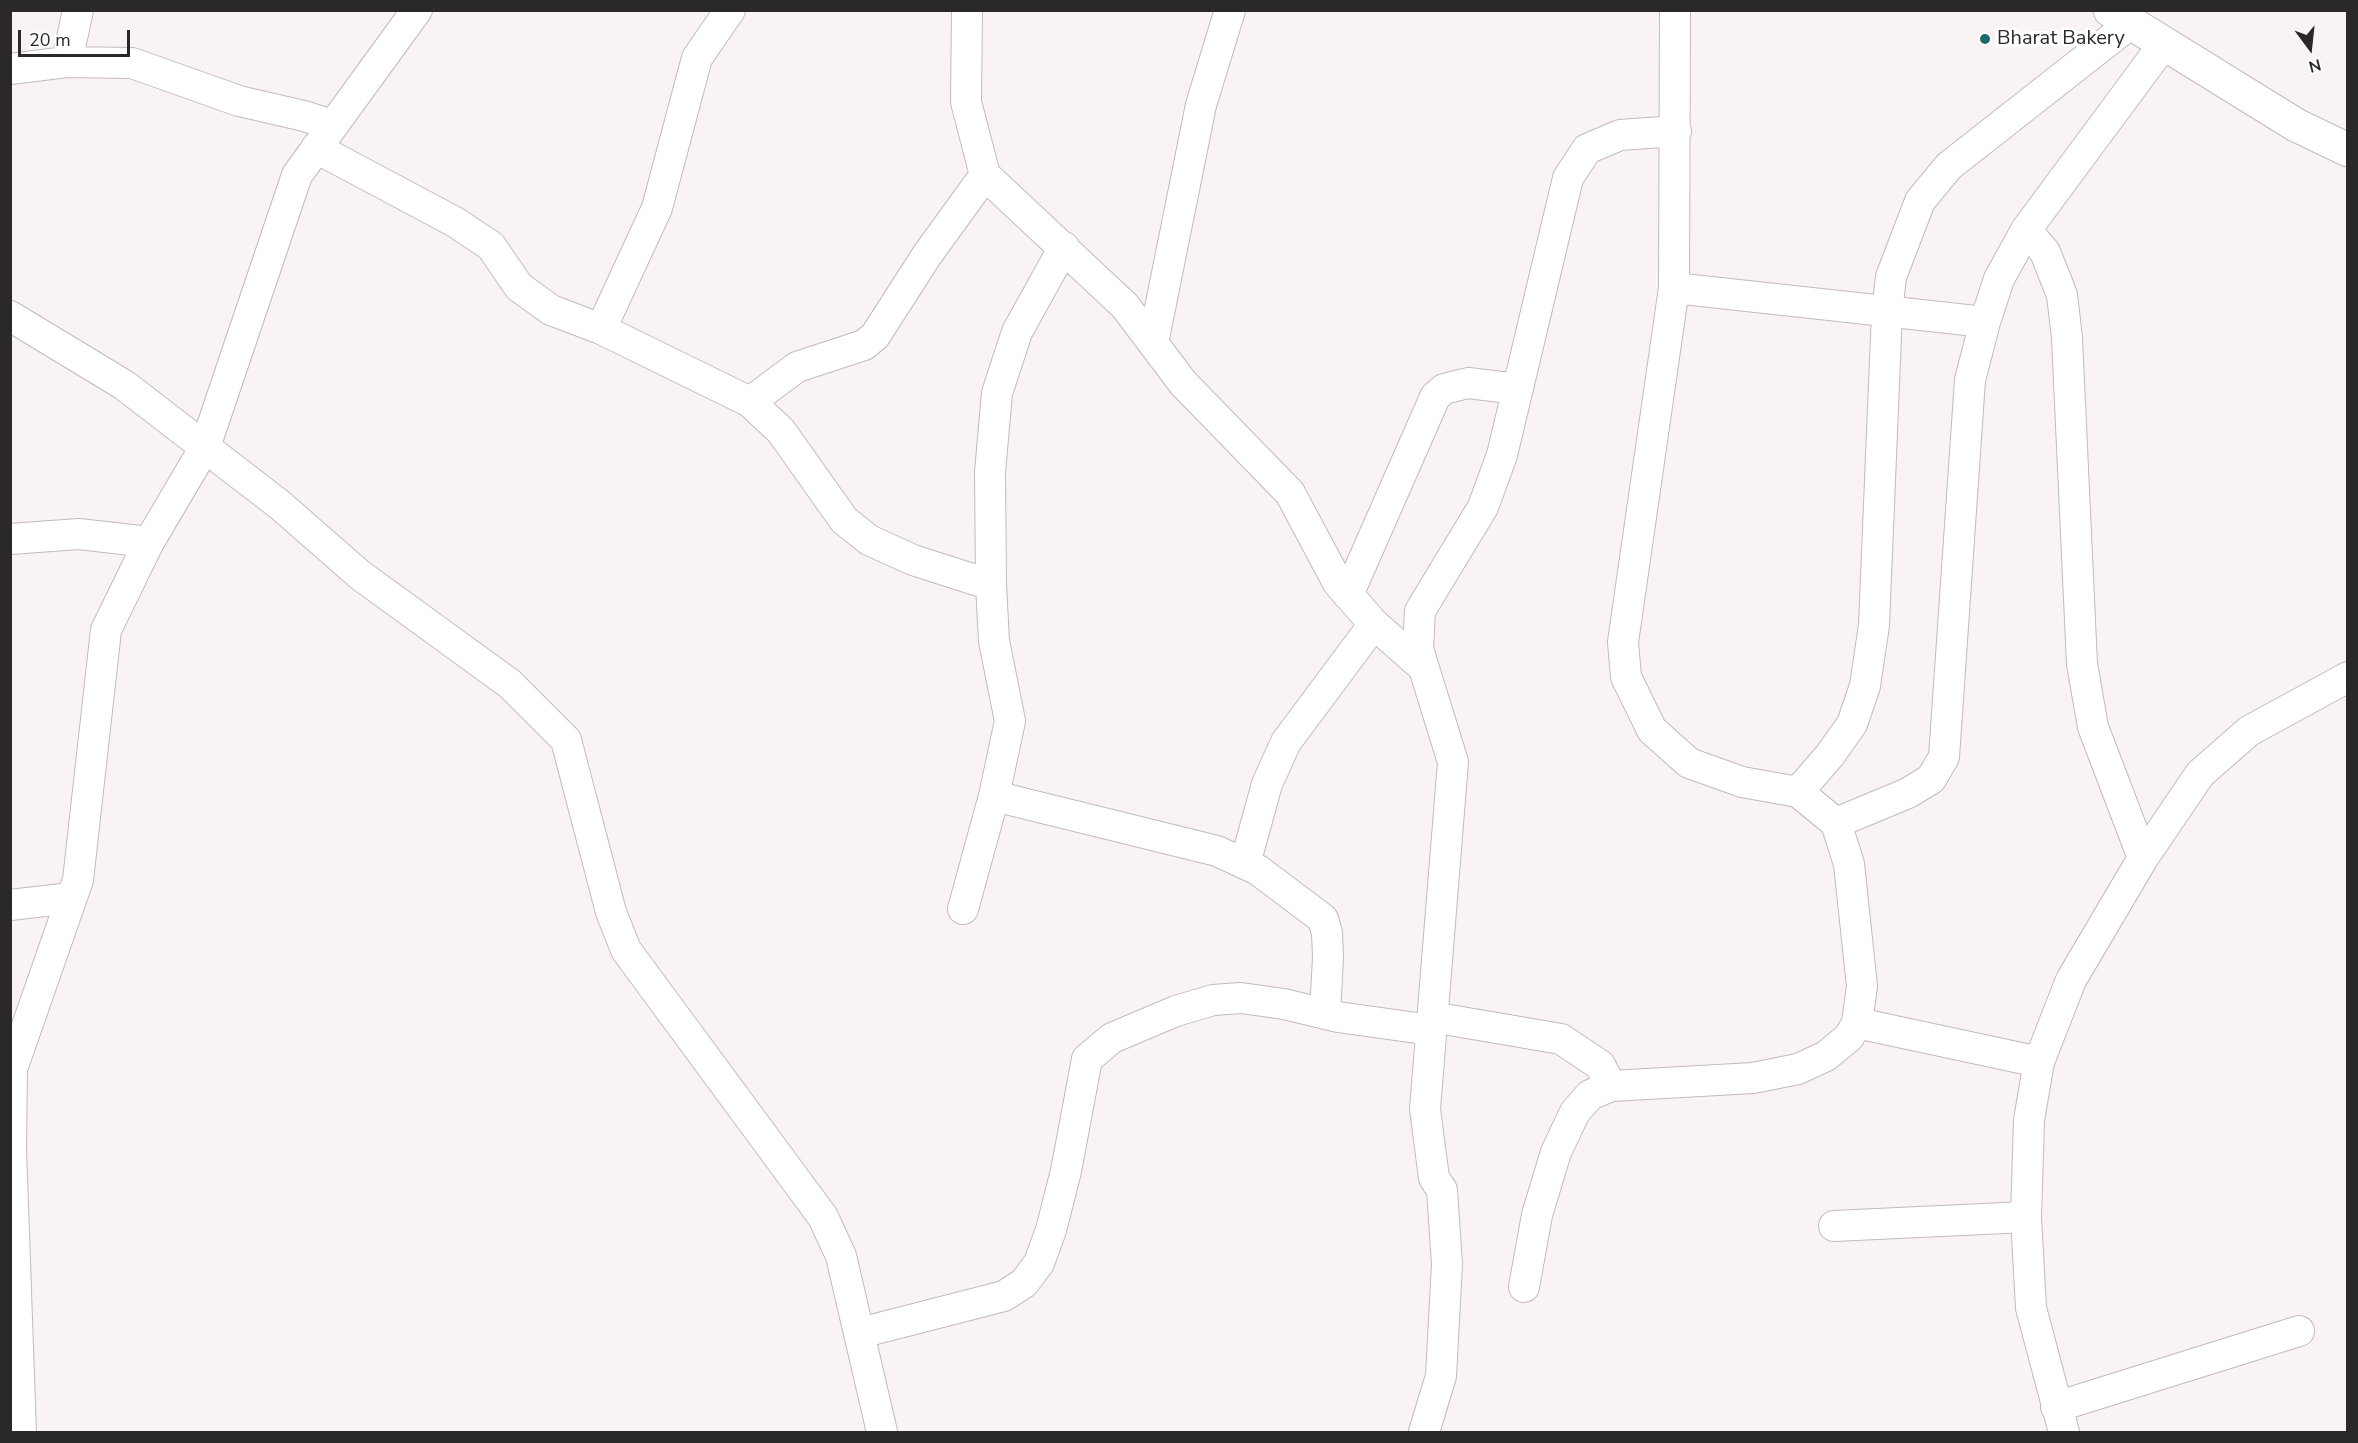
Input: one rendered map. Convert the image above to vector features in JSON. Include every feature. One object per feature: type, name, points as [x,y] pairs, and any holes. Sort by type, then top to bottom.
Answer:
[{"type":"main road","points":[[2120,17],[2296,125],[2348,150]]},
{"type":"street","points":[[67,62],[78,10]]},
{"type":"street","points":[[17,1420],[11,1069],[78,880],[106,630],[149,542],[205,447],[297,175],[417,10]]},
{"type":"street","points":[[601,329],[657,208],[697,58],[730,10]]},
{"type":"street","points":[[967,10],[966,102],[985,176],[1125,306],[1183,382],[1290,493],[1338,584],[1374,624],[1424,668]]},
{"type":"street","points":[[1153,343],[1201,105],[1230,10]]},
{"type":"street","points":[[1524,1287],[1537,1215],[1556,1152],[1575,1112],[1590,1095],[1611,1086],[1753,1078],[1798,1069],[1826,1056],[1849,1037],[1857,1023],[1862,986],[1850,864],[1836,824],[1798,792],[1742,782],[1689,763],[1652,730],[1626,677],[1623,642],[1674,288],[1675,10]]},
{"type":"street","points":[[1798,792],[1830,755],[1852,724],[1865,686],[1874,625],[1887,312],[1891,277],[1920,201],[1949,166],[2120,17]]},
{"type":"street","points":[[1836,824],[1908,793],[1931,779],[1944,757],[1970,380],[1984,322],[2000,279],[2026,230],[2163,45]]},
{"type":"street","points":[[10,69],[67,62],[132,63],[239,101],[304,116],[324,136],[491,246],[519,287],[551,310],[601,329],[750,402],[781,431],[844,520],[869,540],[913,560],[991,585]]},
{"type":"street","points":[[1424,1432],[1441,1376],[1447,1264],[1442,1190],[1434,1178],[1425,1109],[1453,762],[1418,649],[1420,611],[1483,507],[1502,455],[1568,178],[1587,149],[1620,135],[1676,131]]},
{"type":"street","points":[[750,402],[796,367],[864,345],[875,336],[927,255],[985,176]]},
{"type":"street","points":[[2026,230],[2045,252],[2062,295],[2067,338],[2082,664],[2093,727],[2143,858]]},
{"type":"street","points":[[963,909],[994,796],[1010,721],[994,642],[991,585],[990,472],[997,393],[1017,332],[1064,248]]},
{"type":"street","points":[[1674,288],[1984,322]]},
{"type":"street","points":[[10,316],[124,385],[280,505],[360,575],[510,684],[566,740],[611,912],[626,950],[823,1217],[841,1256],[882,1432]]},
{"type":"street","points":[[1348,595],[1435,397],[1444,389],[1467,382],[1518,389]]},
{"type":"street","points":[[10,539],[79,534],[149,542]]},
{"type":"street","points":[[1245,864],[1267,784],[1286,742],[1374,624]]},
{"type":"street","points":[[2299,1331],[2060,1420],[2031,1308],[2026,1217],[2029,1120],[2038,1062],[2071,980],[2143,858],[2200,774],[2249,731],[2348,677]]},
{"type":"street","points":[[994,796],[1217,851],[1258,870],[1323,919],[1327,933],[1328,957],[1325,1014]]},
{"type":"street","points":[[10,905],[71,898]]},
{"type":"street","points":[[860,1333],[1004,1296],[1024,1283],[1039,1263],[1051,1230],[1066,1171],[1087,1059],[1112,1038],[1176,1011],[1213,1000],[1241,998],[1284,1004],[1325,1014],[1561,1039],[1600,1065],[1611,1086]]},
{"type":"street","points":[[1857,1023],[2038,1062]]},
{"type":"street","points":[[1834,1226],[2026,1217]]},
{"type":"place","name":"Bharat Bakery","points":[[1985,39]]}]
